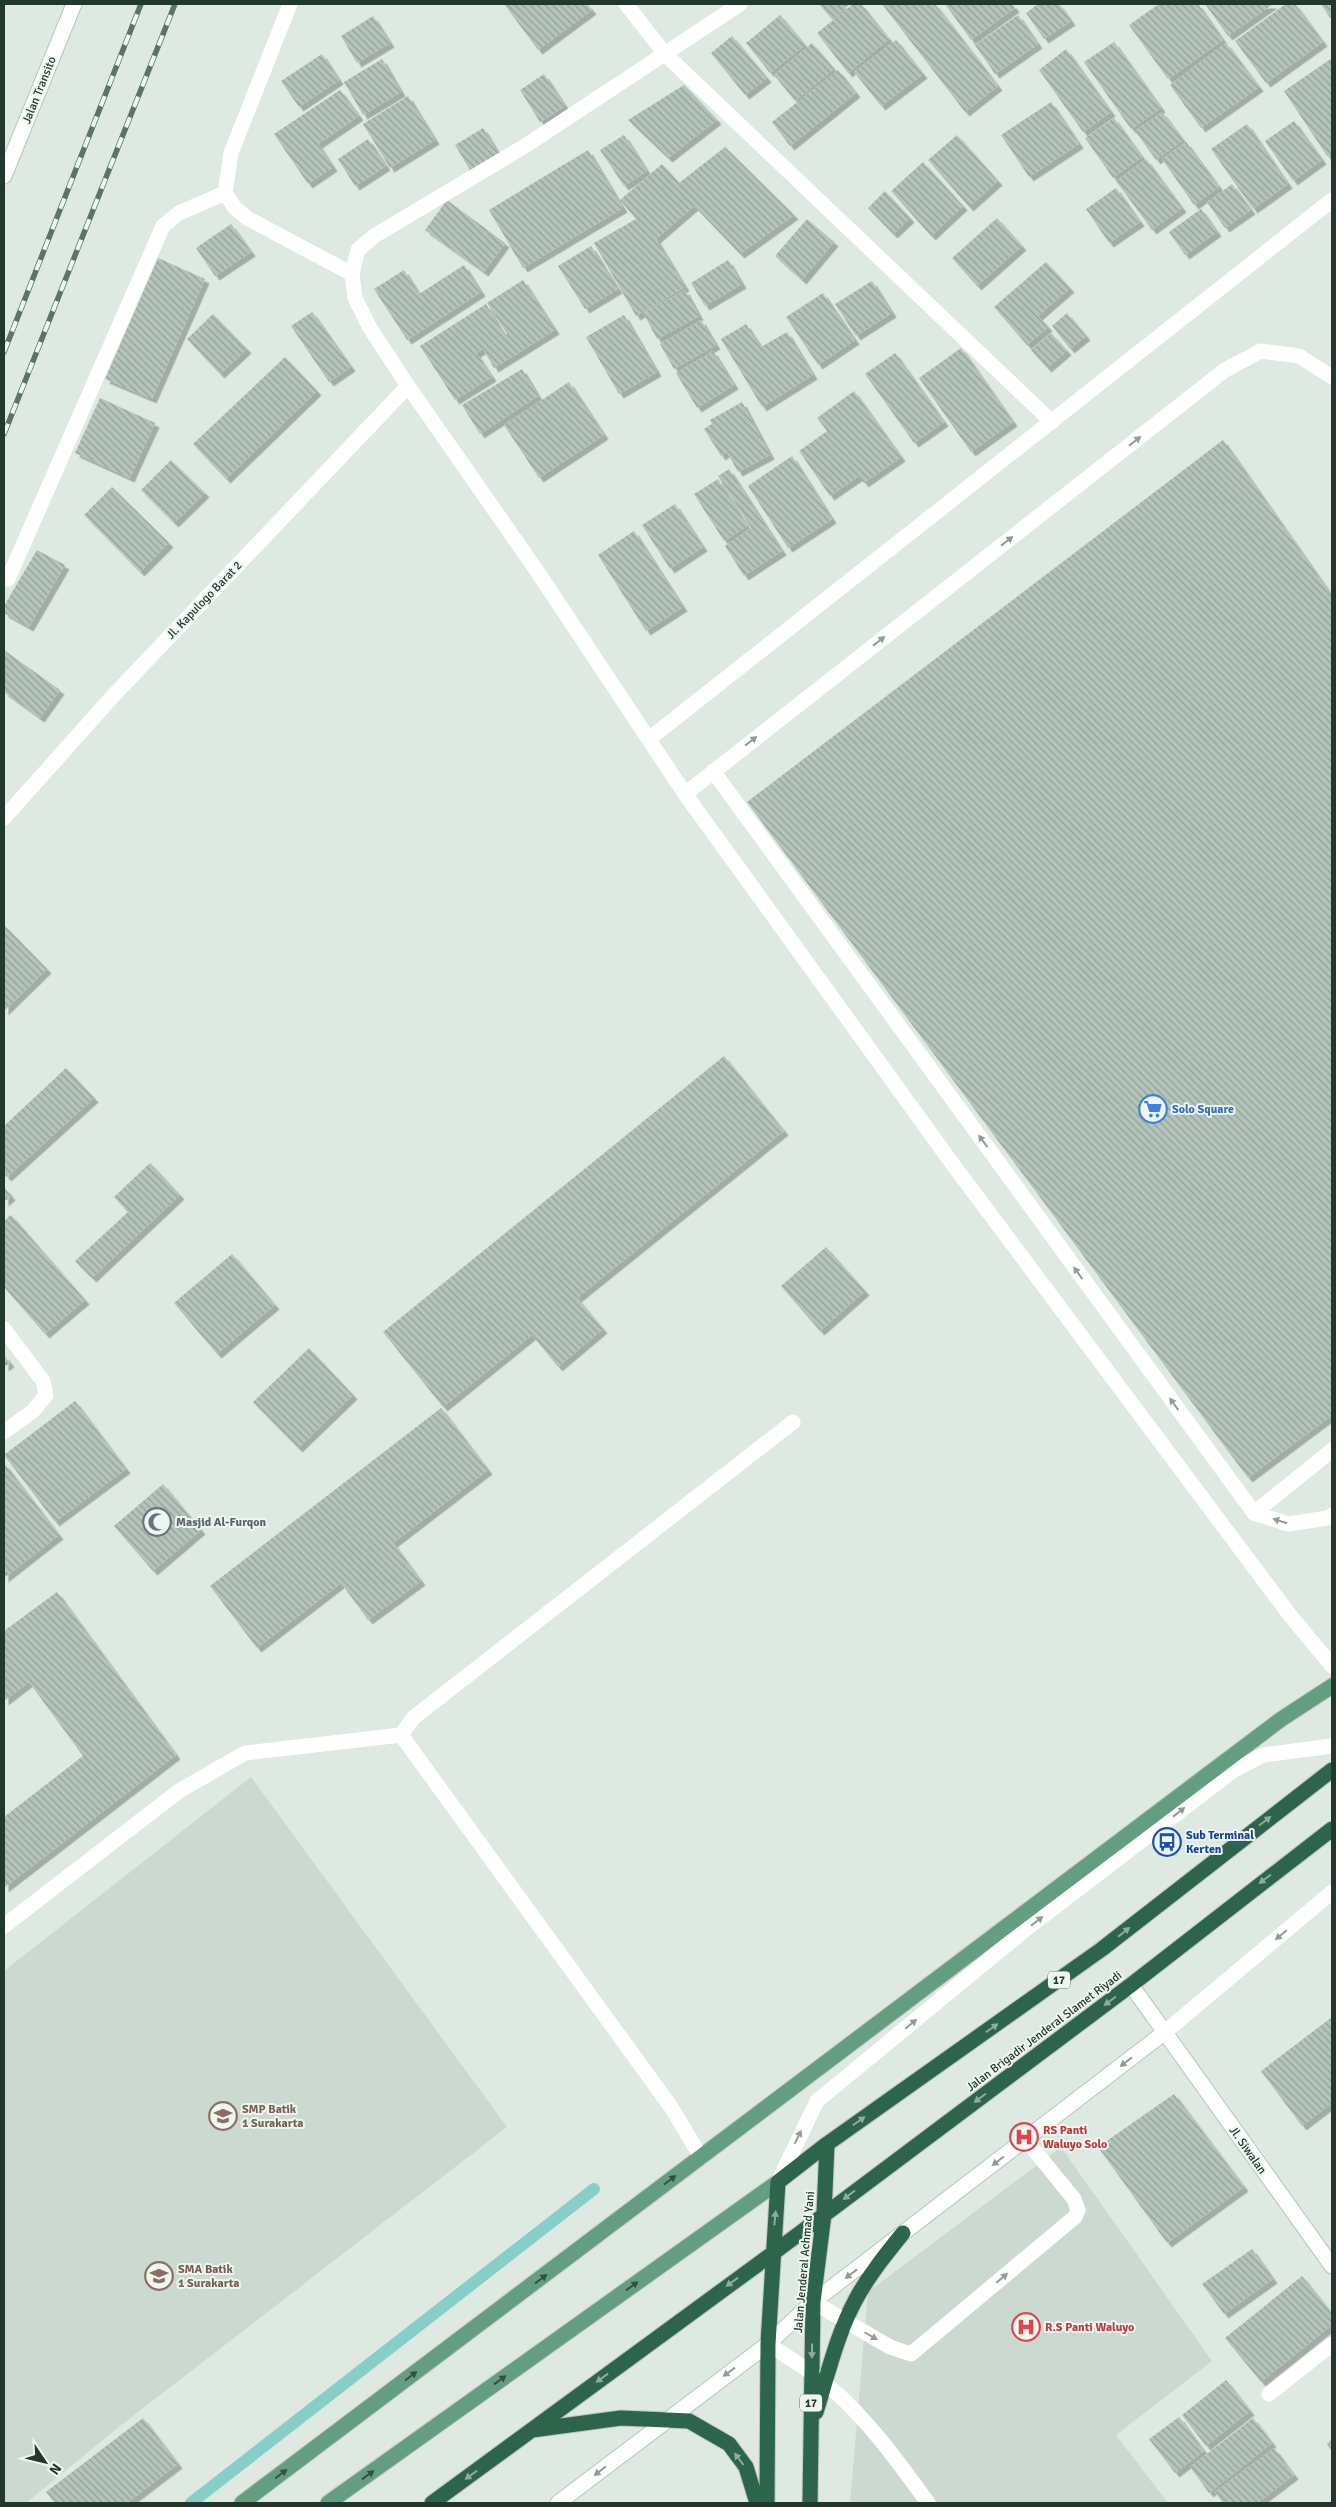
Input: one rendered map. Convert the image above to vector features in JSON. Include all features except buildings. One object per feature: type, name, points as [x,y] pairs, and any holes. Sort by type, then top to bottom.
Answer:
[{"type":"highway","name":"17","points":[[778,2182],[827,2144],[1102,1949],[1332,1770]]},
{"type":"highway","name":"Jalan Brigadir Jenderal Slamet Riyadi","points":[[432,2503],[772,2254],[1131,1985],[1332,1829]]},
{"type":"highway","name":"Jalan Jenderal Achmad Yani","points":[[810,2503],[814,2302],[824,2214],[827,2144]]},
{"type":"highway","points":[[767,2503],[768,2344],[772,2254],[778,2182]]},
{"type":"highway","points":[[811,2427],[846,2321],[870,2276],[903,2233]]},
{"type":"highway","points":[[531,2430],[621,2418],[668,2418],[689,2421],[729,2444],[746,2467],[757,2503]]},
{"type":"main road","points":[[242,2503],[1280,1720],[1332,1686]]},
{"type":"main road","points":[[328,2503],[778,2182]]},
{"type":"street","name":"Jalan Transito","points":[[4,176],[74,4]]},
{"type":"street","points":[[290,4],[231,153],[225,193],[235,208],[247,218],[352,274]]},
{"type":"street","points":[[626,4],[665,54],[1052,422]]},
{"type":"street","points":[[740,4],[525,146],[374,236],[358,250],[352,274],[355,298],[370,328],[408,386],[649,738],[685,794],[954,1166],[1290,1614],[1332,1666]]},
{"type":"street","points":[[8,579],[162,226],[179,214],[225,193]]},
{"type":"street","points":[[649,738],[1332,200]]},
{"type":"street","points":[[685,794],[1225,370],[1261,351],[1299,356],[1332,377]]},
{"type":"street","name":"Jl. Kapulogo Barat 2","points":[[4,818],[113,696],[408,386]]},
{"type":"street","points":[[713,771],[1254,1514],[1288,1524],[1328,1518],[1332,1515]]},
{"type":"street","points":[[4,1329],[43,1381],[46,1395],[33,1411],[4,1432]]},
{"type":"street","points":[[4,1926],[179,1791],[245,1754],[401,1735],[413,1718],[793,1422]]},
{"type":"street","points":[[1254,1514],[1332,1450]]},
{"type":"street","points":[[401,1735],[671,2107],[701,2157]]},
{"type":"street","points":[[778,2182],[817,2101],[1026,1929],[1234,1770],[1263,1755],[1332,1746]]},
{"type":"street","points":[[558,2503],[768,2344],[814,2302],[1165,2032],[1332,1892]]},
{"type":"street","name":"Jl. Siwalan","points":[[1131,1985],[1332,2266]]},
{"type":"street","points":[[814,2302],[890,2347],[911,2354],[1075,2218],[1078,2210],[1074,2199],[1026,2140]]},
{"type":"street","points":[[768,2344],[825,2383],[855,2411],[899,2463],[928,2503]]},
{"type":"street","points":[[1269,2394],[1332,2344]]},
{"type":"shaded area","name":"SMA Batik 1 Surakarta","points":[[251,1777],[507,2127],[120,2426],[26,2503],[4,2503],[4,1971]]},
{"type":"shaded area","name":"R.S Panti Waluyo","points":[[1061,2147],[1212,2361],[1116,2435],[1168,2503],[850,2503],[868,2292]]},
{"type":"waterway","points":[[191,2503],[594,2189]]},
{"type":"railway","points":[[4,352],[141,4]]},
{"type":"railway","points":[[4,434],[175,4]]},
{"type":"place","name":"Solo Square","points":[[1153,1109]]},
{"type":"place","name":"Masjid Al-Furqon","points":[[157,1522]]},
{"type":"place","name":"Sub Terminal Kerten","points":[[1167,1842]]},
{"type":"place","name":"SMP Batik 1 Surakarta","points":[[223,2116]]},
{"type":"place","name":"RS Panti Waluyo Solo","points":[[1024,2137]]},
{"type":"place","name":"SMA Batik 1 Surakarta","points":[[159,2276]]},
{"type":"place","name":"R.S Panti Waluyo","points":[[1026,2327]]}]
